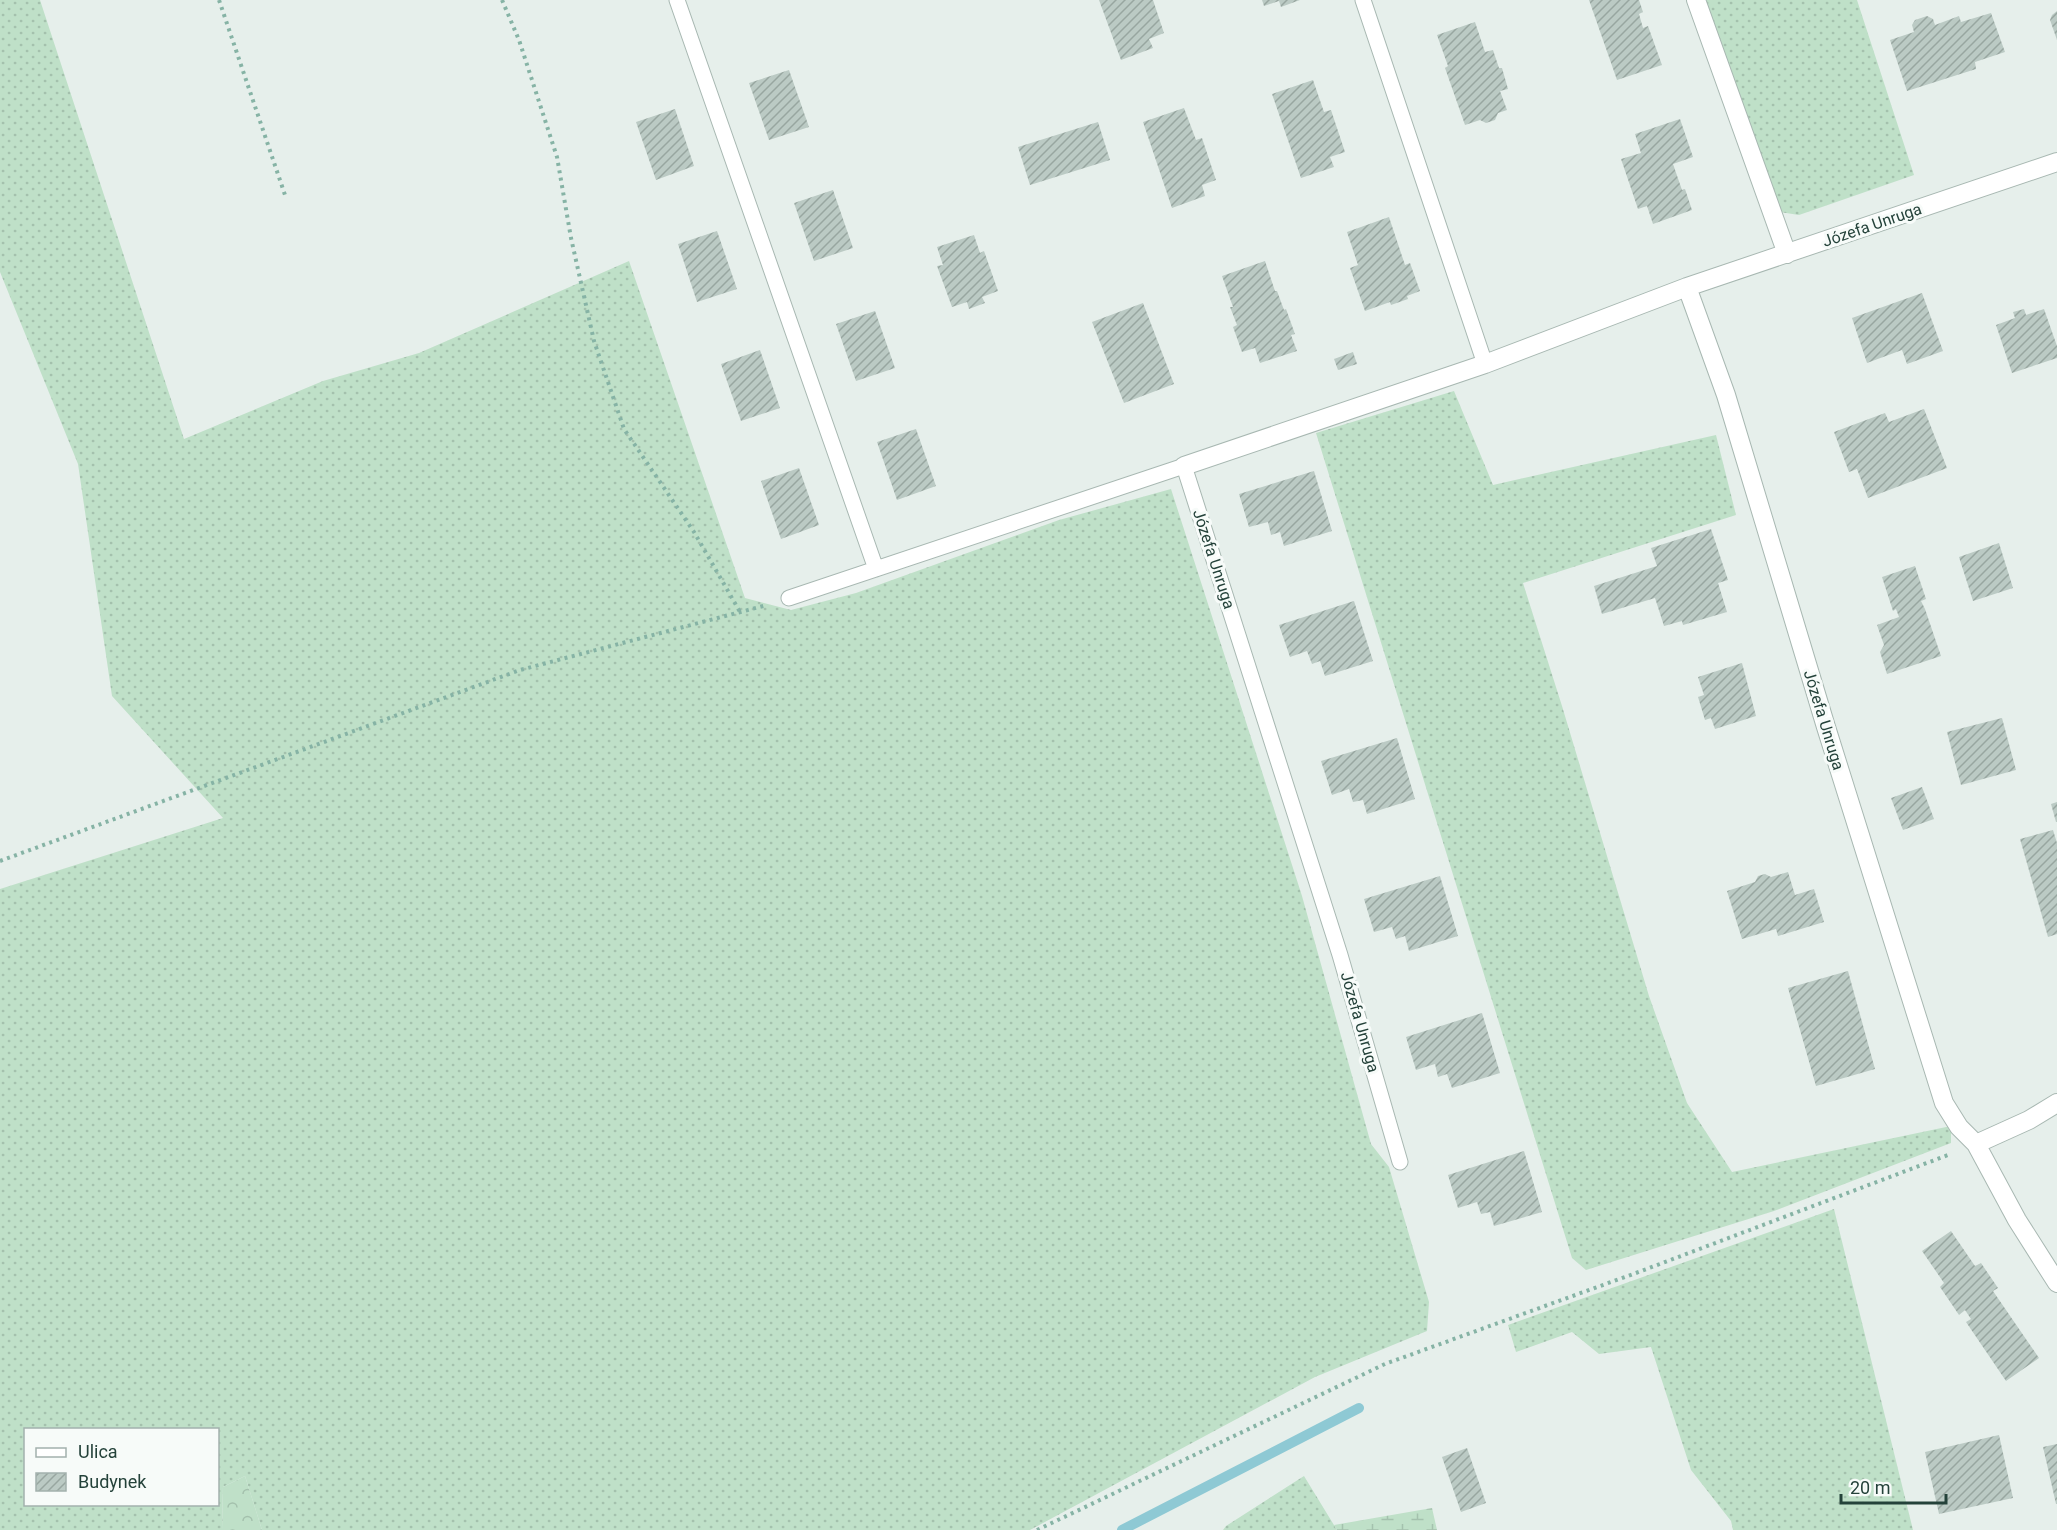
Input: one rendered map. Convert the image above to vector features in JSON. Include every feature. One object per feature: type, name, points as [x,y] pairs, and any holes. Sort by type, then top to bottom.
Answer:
[{"type":"street","points":[[1696,0],[1787,254]]},
{"type":"street","name":"Józefa Unruga","points":[[1184,466],[1485,364],[1687,287],[2057,162]]},
{"type":"street","name":"Józefa Unruga","points":[[1687,287],[1726,395],[1826,727],[1944,1103],[1959,1127],[1976,1144],[2017,1220],[2057,1283]]},
{"type":"street","points":[[1976,1144],[2029,1120],[2057,1103]]},
{"type":"lane","points":[[677,0],[876,569]]},
{"type":"lane","points":[[1363,0],[1485,364]]},
{"type":"lane","points":[[789,598],[1184,466]]},
{"type":"lane","name":"Józefa Unruga","points":[[1184,466],[1340,955],[1401,1162]]},
{"type":"path","points":[[219,0],[285,195]]},
{"type":"path","points":[[502,0],[519,40],[557,157],[571,238],[594,341],[624,429],[694,532],[740,612]]},
{"type":"path","points":[[0,861],[520,670],[789,598]]},
{"type":"path","points":[[1037,1530],[1385,1364],[1647,1269],[1976,1144]]},
{"type":"green space","points":[[0,0],[40,0],[184,439],[323,381],[419,353],[629,261],[745,598],[791,610],[856,593],[1059,520],[1171,489],[1302,896],[1371,1144],[1389,1167],[1429,1302],[1427,1331],[1315,1377],[1030,1530],[262,1530],[245,1476],[223,1487],[222,1530],[0,1530],[0,889],[223,818],[112,696],[78,464],[0,272]]},
{"type":"green space","points":[[1704,0],[1857,0],[1914,175],[1799,215],[1774,211]]},
{"type":"green space","points":[[1454,391],[1493,485],[1716,435],[1736,515],[1523,583],[1649,996],[1687,1103],[1732,1172],[1951,1126],[1951,1143],[1774,1211],[1586,1270],[1572,1258],[1316,433]]},
{"type":"green space","points":[[1834,1209],[1913,1530],[1733,1530],[1731,1521],[1691,1470],[1651,1347],[1599,1354],[1572,1332],[1516,1352],[1508,1325]]},
{"type":"green space","points":[[245,1476],[262,1530],[222,1530],[223,1487]]},
{"type":"green space","points":[[1304,1476],[1337,1530],[1223,1530],[1226,1526]]},
{"type":"green space","points":[[1432,1508],[1437,1530],[1337,1530],[1334,1525]]},
{"type":"building","points":[[1099,0],[1153,0],[1164,33],[1149,39],[1153,48],[1121,60]]},
{"type":"building","points":[[1262,0],[1300,0],[1281,7],[1279,1],[1264,6]]},
{"type":"building","points":[[1589,0],[1639,0],[1643,12],[1639,14],[1643,28],[1648,26],[1662,65],[1617,80]]},
{"type":"building","points":[[2057,11],[2057,40],[2050,20]]},
{"type":"building","points":[[1991,13],[2005,52],[1975,62],[1976,69],[1907,91],[1890,40],[1914,32],[1912,25],[1915,20],[1927,16],[1933,19],[1935,25],[1959,16],[1961,22]]},
{"type":"building","points":[[1475,22],[1485,52],[1493,50],[1499,68],[1502,68],[1508,89],[1500,91],[1507,110],[1498,113],[1495,120],[1486,123],[1480,120],[1465,125],[1445,68],[1448,66],[1437,35]]},
{"type":"building","points":[[789,70],[809,127],[769,140],[749,83]]},
{"type":"building","points":[[1313,80],[1324,112],[1331,110],[1345,152],[1330,157],[1334,167],[1301,178],[1272,94]]},
{"type":"building","points":[[1184,108],[1196,140],[1202,138],[1216,180],[1202,185],[1205,196],[1172,208],[1143,122]]},
{"type":"building","points":[[675,109],[694,166],[656,180],[636,122]]},
{"type":"building","points":[[1680,119],[1693,157],[1673,164],[1692,210],[1653,224],[1647,206],[1638,209],[1621,159],[1641,153],[1635,134]]},
{"type":"building","points":[[1098,122],[1110,160],[1030,185],[1018,147]]},
{"type":"building","points":[[833,190],[853,248],[814,261],[794,203]]},
{"type":"building","points":[[1389,217],[1405,265],[1410,263],[1420,291],[1407,296],[1408,299],[1391,305],[1390,302],[1365,311],[1350,268],[1358,265],[1347,232]]},
{"type":"building","points":[[717,231],[737,289],[697,302],[678,244]]},
{"type":"building","points":[[974,235],[980,253],[984,251],[998,291],[982,297],[985,303],[969,309],[967,302],[952,307],[937,266],[943,265],[937,247]]},
{"type":"building","points":[[1265,261],[1275,291],[1277,291],[1284,310],[1286,309],[1295,334],[1291,335],[1297,351],[1260,363],[1255,348],[1242,352],[1233,327],[1237,325],[1230,307],[1233,307],[1222,276]]},
{"type":"building","points":[[1922,293],[1943,351],[1907,364],[1902,350],[1867,363],[1852,318]]},
{"type":"building","points":[[1143,303],[1174,384],[1124,403],[1092,322]]},
{"type":"building","points":[[2024,309],[2026,315],[2044,309],[2057,346],[2057,358],[2012,373],[1996,325],[2015,318],[2013,312]]},
{"type":"building","points":[[875,311],[895,368],[856,381],[836,324]]},
{"type":"building","points":[[760,350],[780,408],[741,421],[721,364]]},
{"type":"building","points":[[1353,352],[1357,364],[1338,370],[1334,359]]},
{"type":"building","points":[[1924,409],[1947,468],[1868,498],[1857,469],[1849,472],[1834,432],[1885,413],[1889,422]]},
{"type":"building","points":[[916,429],[936,486],[897,500],[877,442]]},
{"type":"building","points":[[799,468],[819,525],[781,539],[761,481]]},
{"type":"building","points":[[1314,471],[1332,531],[1284,546],[1280,532],[1271,535],[1268,522],[1249,527],[1239,494]]},
{"type":"building","points":[[1711,529],[1728,580],[1718,583],[1727,612],[1683,625],[1682,621],[1664,626],[1655,598],[1602,614],[1594,586],[1657,566],[1651,548]]},
{"type":"building","points":[[1999,543],[2013,588],[1973,601],[1959,557]]},
{"type":"building","points":[[1915,566],[1926,599],[1921,601],[1941,656],[1887,674],[1880,652],[1884,645],[1877,625],[1899,617],[1896,609],[1893,611],[1882,577]]},
{"type":"building","points":[[1354,601],[1373,661],[1325,676],[1320,661],[1312,664],[1307,651],[1290,657],[1279,625]]},
{"type":"building","points":[[1742,663],[1756,716],[1715,729],[1711,718],[1705,720],[1698,697],[1704,695],[1698,677]]},
{"type":"building","points":[[2002,718],[2016,770],[1961,785],[1947,732]]},
{"type":"building","points":[[1397,738],[1415,799],[1367,814],[1363,800],[1353,802],[1349,789],[1332,795],[1321,761]]},
{"type":"building","points":[[1922,787],[1934,819],[1903,830],[1891,798]]},
{"type":"building","points":[[2057,802],[2057,822],[2056,822],[2051,804]]},
{"type":"building","points":[[2053,830],[2057,843],[2057,934],[2048,937],[2020,839]]},
{"type":"building","points":[[1788,872],[1795,895],[1814,889],[1824,922],[1778,936],[1776,929],[1742,939],[1727,891],[1755,882],[1758,876],[1765,874],[1771,877]]},
{"type":"building","points":[[1440,876],[1458,936],[1409,951],[1405,936],[1396,939],[1392,927],[1374,932],[1364,899]]},
{"type":"building","points":[[1848,971],[1875,1069],[1816,1086],[1788,988]]},
{"type":"building","points":[[1482,1013],[1500,1073],[1452,1088],[1447,1074],[1438,1077],[1435,1064],[1416,1070],[1406,1037]]},
{"type":"building","points":[[1524,1151],[1542,1212],[1494,1226],[1490,1212],[1481,1214],[1477,1202],[1458,1208],[1448,1175]]},
{"type":"building","points":[[1951,1231],[1975,1266],[1981,1263],[1998,1288],[1993,1291],[2039,1358],[2006,1381],[1966,1322],[1971,1319],[1965,1310],[1959,1315],[1940,1287],[1944,1283],[1922,1251]]},
{"type":"building","points":[[1999,1435],[2013,1498],[1939,1514],[1925,1452]]},
{"type":"building","points":[[2057,1444],[2057,1504],[2056,1504],[2043,1447]]},
{"type":"building","points":[[1467,1448],[1486,1503],[1461,1512],[1442,1457]]},
{"type":"waterway","points":[[1122,1530],[1359,1408]]}]
